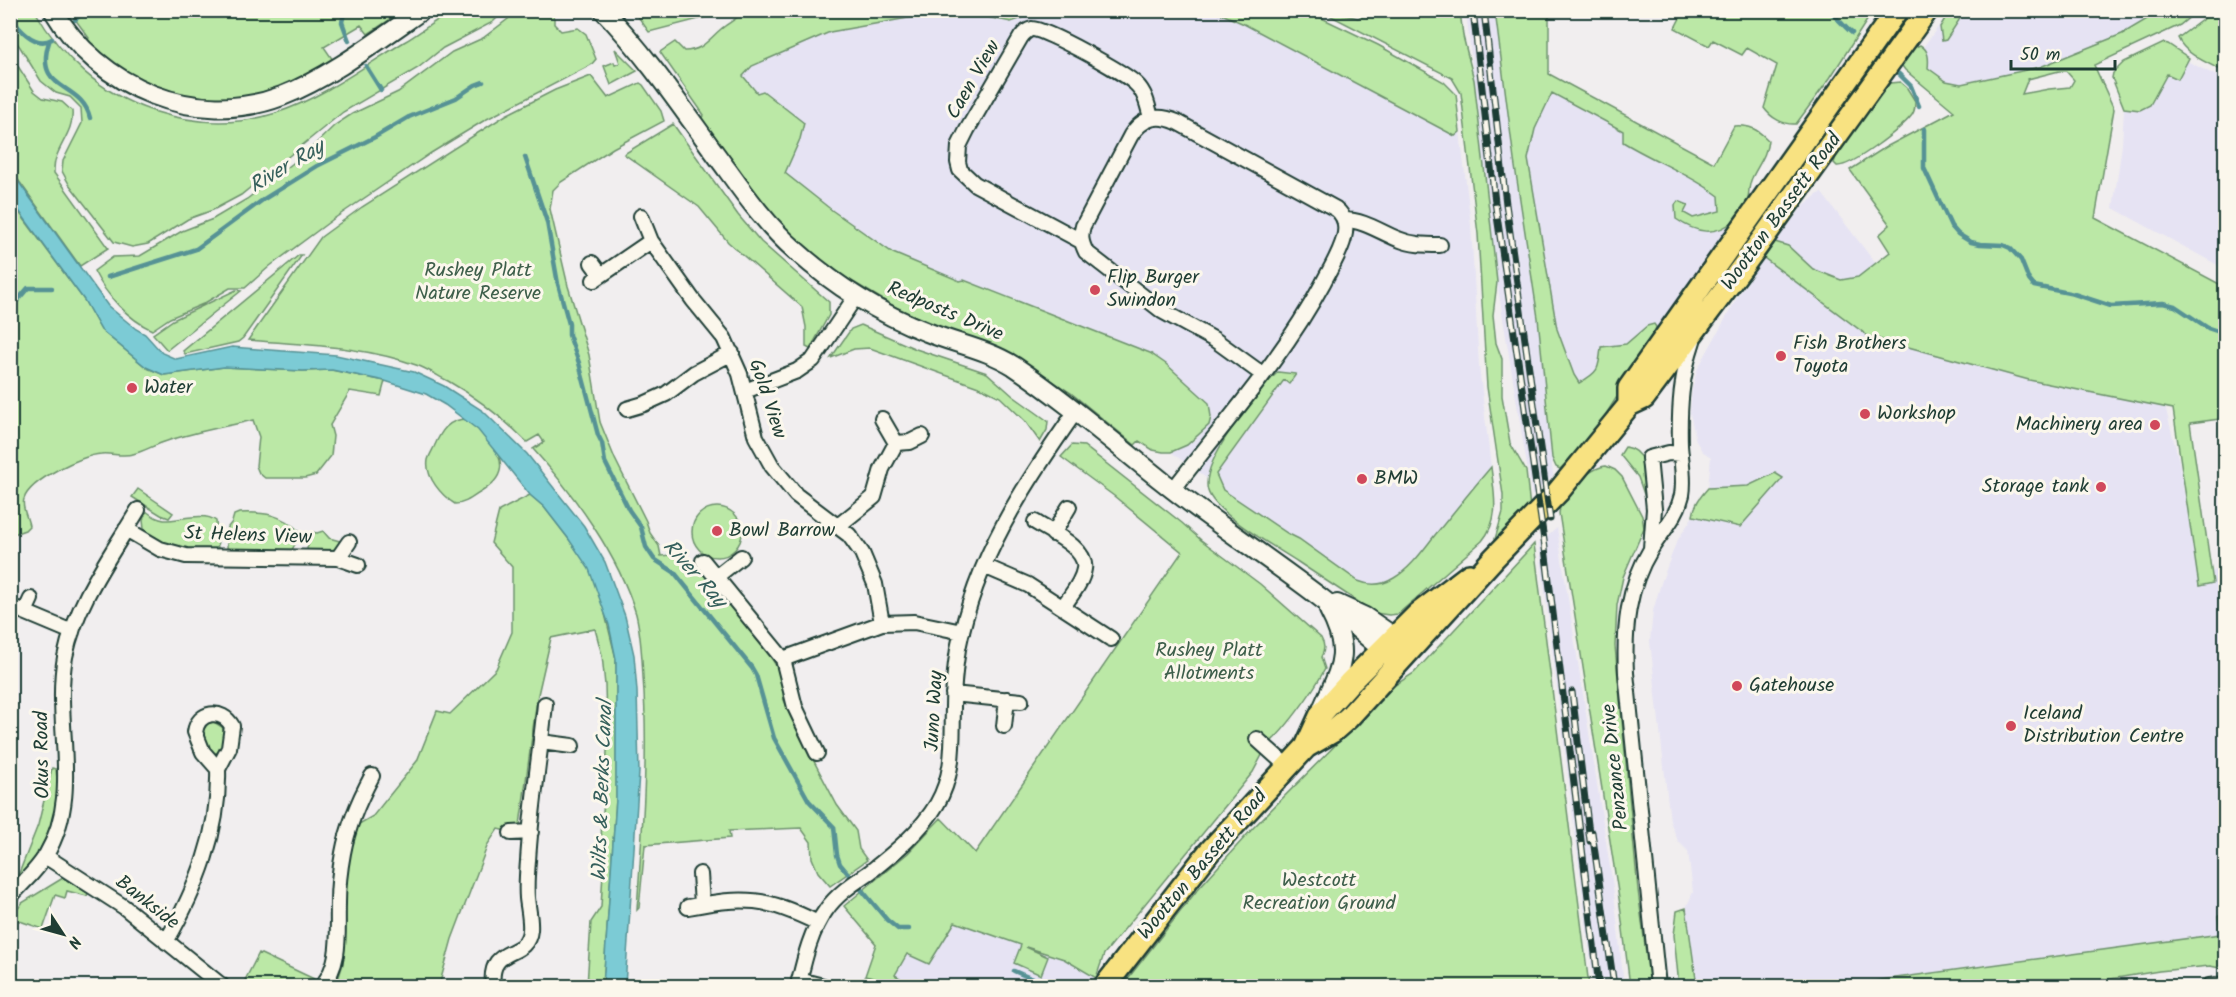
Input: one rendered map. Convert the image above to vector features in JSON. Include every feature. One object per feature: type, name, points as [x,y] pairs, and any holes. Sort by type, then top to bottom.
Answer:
[{"type":"main road","points":[[53,10],[67,32],[84,52],[126,83],[175,102],[200,107],[224,108],[251,106],[295,91],[422,10]]},
{"type":"main road","name":"Redposts Drive","points":[[603,10],[649,61],[691,121],[771,226],[812,264],[856,296],[914,327],[1000,358],[1076,411],[1173,490],[1324,600],[1365,617],[1388,643],[1406,656]]},
{"type":"main road","name":"Wootton Bassett Road","points":[[1629,405],[1629,388],[1897,10]]},
{"type":"main road","name":"Wootton Bassett Road","points":[[1105,987],[1209,852],[1306,747],[1332,732],[1348,718],[1494,558],[1558,492],[1629,405],[1644,398],[1698,328],[1927,10]]},
{"type":"main road","name":"Wootton Bassett Road","points":[[1306,747],[1321,714],[1388,643],[1449,588],[1494,558]]},
{"type":"main road","points":[[1321,714],[1344,651],[1338,630],[1324,600]]},
{"type":"street","name":"Caen View","points":[[1151,118],[1142,91],[1131,79],[1054,36],[1032,29],[1026,31],[1021,37],[967,130],[958,154],[960,170],[984,190],[1081,241],[1086,252],[1145,299],[1215,340],[1262,374]]},
{"type":"street","points":[[1081,241],[1083,226],[1131,135],[1136,127],[1151,118],[1166,118],[1212,140],[1336,208],[1344,220],[1344,237],[1301,322],[1173,490]]},
{"type":"street","name":"Gold View","points":[[641,216],[651,241],[693,300],[722,333],[732,353],[745,391],[752,425],[761,448],[772,466],[796,495],[849,535],[867,562],[877,591],[882,623]]},
{"type":"street","points":[[1344,220],[1363,223],[1405,242],[1440,245]]},
{"type":"street","points":[[592,262],[598,277],[651,241]]},
{"type":"street","points":[[745,391],[790,375],[813,360],[856,296]]},
{"type":"street","name":"Penzance Drive","points":[[1658,987],[1626,673],[1625,638],[1630,599],[1639,572],[1651,548],[1670,525],[1679,505],[1683,483],[1681,387],[1698,328]]},
{"type":"street","points":[[627,409],[666,394],[694,373],[732,353]]},
{"type":"street","name":"Juno Way","points":[[798,983],[818,923],[832,902],[918,829],[940,799],[952,761],[953,694],[962,632],[984,566],[1021,491],[1076,411]]},
{"type":"street","points":[[882,419],[896,443]]},
{"type":"street","points":[[896,443],[910,442],[922,436]]},
{"type":"street","points":[[838,526],[874,497],[882,469],[896,443]]},
{"type":"street","name":"Penzance Drive","points":[[1651,548],[1654,509],[1649,458],[1669,453],[1681,454]]},
{"type":"street","points":[[1053,534],[1070,507]]},
{"type":"street","name":"Okus Road","points":[[12,893],[45,856],[60,823],[65,804],[62,693],[63,671],[72,632],[94,581],[138,510]]},
{"type":"street","points":[[1035,522],[1079,551],[1084,562],[1082,576],[1063,607]]},
{"type":"street","name":"St Helens View","points":[[126,529],[160,549],[186,555],[338,558],[358,565]]},
{"type":"street","name":"St Helens View","points":[[338,558],[349,542]]},
{"type":"street","points":[[717,576],[741,557]]},
{"type":"street","points":[[704,561],[783,659],[795,708],[817,753]]},
{"type":"street","points":[[984,566],[1017,579],[1112,639]]},
{"type":"street","points":[[25,612],[31,598]]},
{"type":"street","points":[[10,606],[72,632]]},
{"type":"street","points":[[783,659],[882,623],[914,622],[962,632]]},
{"type":"street","points":[[953,694],[1022,701]]},
{"type":"street","points":[[1004,726],[1007,699]]},
{"type":"street","points":[[493,987],[493,969],[499,959],[518,950],[528,938],[530,930],[527,882],[545,704]]},
{"type":"street","points":[[1257,739],[1288,766]]},
{"type":"street","points":[[541,742],[572,746]]},
{"type":"street","points":[[166,942],[191,898],[205,856],[218,796],[218,769]]},
{"type":"street","points":[[322,987],[335,963],[338,952],[339,877],[343,853],[348,833],[370,795],[372,776]]},
{"type":"street","points":[[511,832],[531,832]]},
{"type":"street","name":"Bankside","points":[[45,856],[124,907],[222,987]]},
{"type":"street","points":[[700,874],[695,905],[727,900],[762,901],[786,908],[818,923]]},
{"type":"street","points":[[798,983],[823,987]]},
{"type":"street","points":[[2209,987],[2226,984]]},
{"type":"shaded area","points":[[947,10],[1250,11],[1450,121],[1460,132],[1471,225],[1479,366],[1491,467],[1419,555],[1401,573],[1378,584],[1369,585],[1358,581],[1299,539],[1244,506],[1171,452],[1196,439],[1210,423],[1150,353],[893,253],[785,173],[800,139],[804,123],[764,91],[757,93],[743,76],[752,66],[830,32]]},
{"type":"shaded area","points":[[1466,11],[1495,11],[1514,160],[1538,318],[1553,476],[1532,496],[1497,282]]},
{"type":"shaded area","points":[[1950,11],[2157,11],[2122,34],[2040,67],[1961,84],[1946,81],[1932,72],[1918,54]]},
{"type":"shaded area","points":[[2187,61],[2225,80],[2225,269],[2113,208],[2122,145],[2124,108],[2140,110],[2150,105],[2167,74],[2178,79]]},
{"type":"shaded area","points":[[1553,93],[1736,192],[1740,216],[1714,255],[1680,296],[1653,337],[1568,394],[1528,159],[1535,129]]},
{"type":"shaded area","points":[[1821,192],[1876,264],[1858,277],[1841,280],[1813,269],[1788,246],[1775,242],[1804,205]]},
{"type":"shaded area","points":[[1764,258],[1868,336],[2029,380],[2165,406],[2179,461],[2199,585],[2213,583],[2211,571],[2225,569],[2226,915],[2218,916],[2220,934],[1837,986],[1697,986],[1686,908],[1693,892],[1688,851],[1678,841],[1670,821],[1650,641],[1653,611],[1661,583],[1676,543],[1693,516],[1740,527],[1783,478],[1775,473],[1748,486],[1708,488],[1711,457],[1702,451],[1696,441],[1690,413],[1697,370],[1738,296]]},
{"type":"shaded area","points":[[1557,528],[1614,893],[1624,986],[1594,986],[1539,544]]},
{"type":"shaded area","points":[[955,922],[1064,959],[1096,978],[1090,986],[912,986],[895,975],[908,953],[929,964]]},
{"type":"green space","points":[[471,9],[504,11],[493,22],[443,48],[418,68],[343,112],[241,195],[213,210],[188,219],[148,244],[132,247],[114,242],[69,184],[62,171],[63,161],[82,123],[81,108],[70,97],[56,93],[41,81],[11,35],[10,11],[35,11],[45,28],[70,58],[84,72],[116,95],[153,111],[191,120],[225,122],[256,118],[286,110],[315,97],[454,11]]},
{"type":"green space","points":[[1026,10],[1023,18],[1011,22],[958,11]]},
{"type":"green space","points":[[1854,10],[1861,13],[1860,11],[1873,11],[1830,78],[1796,124],[1778,120],[1764,108],[1777,65],[1747,48],[1742,55],[1713,40],[1709,46],[1675,28],[1682,14],[1676,11]]},
{"type":"green space","points":[[1950,10],[1965,11],[1946,40],[1942,41],[1940,27]]},
{"type":"green space","points":[[69,11],[403,11],[368,34],[361,25],[324,47],[333,60],[302,80],[250,98],[212,101],[146,86],[85,43],[89,38]]},
{"type":"green space","points":[[513,11],[554,11],[554,24],[561,31],[578,28],[586,34],[596,59],[591,65],[485,120],[431,153],[332,220],[270,266],[245,288],[230,288],[203,304],[170,318],[152,330],[134,320],[105,289],[94,271],[113,257],[140,256],[182,231],[213,219],[247,199],[306,153],[335,125],[352,114],[398,92],[452,52],[483,38],[508,19]]},
{"type":"green space","points":[[634,11],[947,11],[830,32],[752,66],[743,76],[757,93],[763,91],[804,123],[800,139],[785,173],[833,211],[893,253],[1150,353],[1166,364],[1209,403],[1211,417],[1209,425],[1187,445],[1171,452],[1153,450],[1139,441],[1135,445],[1071,393],[1008,352],[943,329],[895,307],[838,273],[777,220],[701,118],[704,115],[660,52],[675,42],[684,51],[696,49],[741,14],[718,14],[649,32]]},
{"type":"green space","points":[[1215,11],[1307,11],[1378,45],[1444,82],[1456,94],[1460,132],[1455,136],[1244,24]]},
{"type":"green space","points":[[1373,11],[1460,11],[1463,36],[1474,80],[1493,245],[1497,282],[1493,315],[1496,343],[1502,359],[1502,396],[1510,443],[1526,471],[1530,508],[1495,539],[1503,512],[1503,495],[1487,387],[1478,234],[1461,93],[1452,78],[1329,15],[1331,12],[1358,18]]},
{"type":"green space","points":[[1495,11],[1549,11],[1549,74],[1714,163],[1734,126],[1753,128],[1768,140],[1764,155],[1750,182],[1748,203],[1744,211],[1720,229],[1698,230],[1676,219],[1675,205],[1678,201],[1688,205],[1684,213],[1693,218],[1720,211],[1719,196],[1623,142],[1623,131],[1552,93],[1535,129],[1528,159],[1557,329],[1579,383],[1591,376],[1597,369],[1601,347],[1626,344],[1647,326],[1654,324],[1656,327],[1652,342],[1590,439],[1560,469],[1556,467],[1552,458],[1538,318],[1514,160]]},
{"type":"green space","points":[[2157,11],[2197,11],[2180,25],[2094,65],[2114,109],[2095,218],[2225,287],[2225,420],[2190,423],[2213,583],[2199,586],[2173,409],[2029,380],[1868,336],[1764,258],[1775,242],[1788,246],[1813,269],[1841,280],[1858,277],[1890,252],[1879,235],[1890,225],[1850,170],[1886,147],[1954,111],[1905,70],[1900,63],[1911,49],[1920,45],[1923,47],[1928,55],[1928,68],[1946,81],[1961,84],[2040,67],[2122,34]],"holes":[[[2066,71],[2074,80],[2070,87],[2022,94],[2028,79]]]},
{"type":"green space","points":[[2214,11],[2219,11],[2225,16],[2225,72],[2192,54],[2178,38]]},
{"type":"green space","points":[[2164,43],[2189,58],[2178,79],[2167,74],[2150,105],[2140,110],[2124,108],[2112,78],[2113,73],[2124,62]]},
{"type":"green space","points":[[615,49],[637,71],[611,85],[604,66],[614,62],[615,65],[620,63]]},
{"type":"green space","points":[[10,54],[34,91],[43,98],[62,102],[72,111],[69,130],[55,160],[54,173],[108,248],[80,266],[11,170]]},
{"type":"green space","name":"Rushey Platt Nature Reserve","points":[[591,76],[608,98],[640,83],[661,111],[664,121],[613,148],[561,182],[553,190],[550,209],[568,286],[589,355],[600,422],[650,533],[659,546],[661,556],[682,554],[712,581],[778,669],[784,690],[783,698],[798,731],[837,805],[856,831],[859,849],[867,860],[830,886],[818,872],[812,858],[811,842],[801,828],[729,831],[730,838],[645,845],[637,910],[645,735],[642,653],[638,622],[618,570],[593,526],[564,485],[533,449],[544,442],[539,435],[527,442],[480,401],[419,366],[356,350],[248,340],[321,237],[362,207],[506,115],[555,90]]},
{"type":"green space","points":[[1900,82],[1915,101],[1912,115],[1865,154],[1844,165],[1837,166],[1834,163],[1837,153],[1850,132],[1890,83]]},
{"type":"green space","points":[[673,124],[738,215],[761,242],[829,302],[829,315],[810,349],[806,347],[806,327],[802,307],[728,242],[699,207],[624,154]]},
{"type":"green space","points":[[10,200],[84,300],[101,330],[147,368],[164,375],[224,367],[331,370],[385,381],[381,396],[350,391],[330,425],[333,436],[331,456],[316,475],[305,478],[265,478],[259,473],[256,466],[259,437],[253,420],[163,442],[133,454],[92,455],[70,464],[46,477],[28,492],[23,505],[29,526],[11,535]]},
{"type":"green space","points":[[299,255],[302,255],[243,338],[238,342],[185,354],[183,351]]},
{"type":"green space","points":[[236,290],[241,291],[167,350],[153,334],[173,320]]},
{"type":"green space","points":[[861,325],[916,349],[987,373],[1013,396],[1048,421],[1047,430],[1040,442],[1025,421],[1000,397],[984,389],[870,348],[854,349],[831,358],[851,329]]},
{"type":"green space","points":[[1278,372],[1296,374],[1289,384],[1284,380],[1216,474],[1223,490],[1299,539],[1358,581],[1367,584],[1381,583],[1394,578],[1406,569],[1491,467],[1495,505],[1492,524],[1488,532],[1482,541],[1398,614],[1375,613],[1234,520],[1213,500],[1208,491],[1208,478],[1212,463],[1221,446],[1244,411]]},
{"type":"green space","points":[[467,419],[484,435],[497,453],[500,472],[495,481],[484,490],[466,501],[455,504],[445,496],[432,479],[428,460],[439,436],[446,427],[455,421]]},
{"type":"green space","name":"Rushey Platt Allotments","points":[[1072,445],[1084,446],[1260,584],[1321,638],[1324,648],[1321,657],[1325,669],[1296,712],[1270,743],[1262,749],[1262,755],[1253,772],[1104,954],[1096,978],[1064,959],[1026,947],[1048,957],[1041,975],[1014,963],[1021,945],[955,922],[929,964],[907,954],[895,975],[912,986],[888,986],[881,980],[865,976],[876,944],[844,906],[908,853],[941,818],[975,853],[1182,552],[1114,496],[1061,457]]},
{"type":"green space","points":[[1625,447],[1638,454],[1642,461],[1649,500],[1646,500],[1638,477],[1620,455]]},
{"type":"green space","points":[[1606,466],[1615,470],[1622,477],[1642,516],[1644,528],[1623,577],[1617,605],[1615,646],[1638,890],[1650,986],[1630,986],[1620,905],[1559,513],[1564,499],[1583,477]]},
{"type":"green space","points":[[1775,473],[1783,478],[1740,527],[1693,516],[1698,501],[1708,488],[1748,486]]},
{"type":"green space","points":[[138,489],[173,513],[169,518],[132,497]]},
{"type":"green space","points":[[530,495],[544,507],[595,573],[616,659],[616,799],[603,986],[587,986],[591,922],[601,907],[603,872],[601,822],[605,800],[607,751],[605,685],[602,655],[595,629],[551,638],[537,699],[520,825],[506,831],[498,829],[488,844],[452,939],[439,986],[336,986],[343,964],[344,907],[349,853],[354,832],[359,824],[373,816],[417,761],[437,711],[450,714],[496,669],[512,632],[512,567],[491,543],[499,511]]},
{"type":"green space","name":"Bowl Barrow","points":[[717,507],[735,514],[742,532],[735,550],[717,557],[699,550],[692,532],[699,514]]},
{"type":"green space","points":[[146,511],[164,520],[211,518],[216,521],[218,549],[172,549],[148,535],[144,529],[143,520]]},
{"type":"green space","points":[[239,513],[272,515],[293,526],[300,532],[291,551],[229,551],[227,549],[228,527],[234,515]]},
{"type":"green space","points":[[323,531],[329,538],[340,541],[335,553],[306,552],[312,532]]},
{"type":"green space","name":"Westcott Recreation Ground","points":[[1534,544],[1589,986],[1122,986],[1198,889],[1254,827],[1395,685],[1414,673]]},
{"type":"green space","points":[[214,722],[222,727],[225,736],[223,746],[218,752],[208,753],[201,732],[205,724]]},
{"type":"green space","points":[[52,768],[56,769],[57,784],[50,827],[38,853],[20,877],[18,876],[38,825]]},
{"type":"green space","points":[[63,878],[88,893],[87,896],[67,891],[65,898],[55,895],[43,929],[11,918],[22,903]]},
{"type":"green space","points":[[1686,908],[1697,986],[1679,986],[1674,935],[1677,911]]},
{"type":"green space","points":[[2225,915],[2225,969],[2210,966],[2159,971],[2068,986],[1837,986],[2220,934],[2218,916]]},
{"type":"green space","points":[[259,953],[314,979],[305,986],[246,986],[243,984]]},
{"type":"water","points":[[10,170],[108,306],[145,334],[162,353],[176,359],[232,347],[336,355],[414,372],[444,386],[483,411],[527,454],[584,526],[605,562],[625,616],[634,655],[639,772],[625,986],[603,986],[616,799],[616,659],[609,625],[589,569],[568,538],[478,430],[426,394],[385,381],[332,370],[303,371],[224,367],[164,375],[146,367],[101,330],[84,300],[11,200]]},
{"type":"waterway","points":[[75,20],[85,10]]},
{"type":"waterway","points":[[345,10],[342,22],[349,41]]},
{"type":"waterway","points":[[1827,10],[1852,33]]},
{"type":"waterway","points":[[10,16],[23,32],[34,40],[52,39]]},
{"type":"waterway","points":[[49,42],[46,58],[48,70],[53,79],[78,98],[85,106],[90,118]]},
{"type":"waterway","points":[[366,66],[381,90]]},
{"type":"waterway","points":[[1899,74],[1911,86],[1919,106]]},
{"type":"waterway","name":"River Ray","points":[[108,277],[196,249],[264,199],[317,166],[409,117],[456,98],[483,82]]},
{"type":"waterway","points":[[1924,129],[1924,168],[1951,226],[1958,234],[1971,242],[2003,245],[2010,248],[2021,260],[2034,286],[2074,294],[2111,306],[2163,303],[2175,306],[2208,328],[2226,334]]},
{"type":"waterway","name":"River Ray","points":[[525,157],[547,222],[558,284],[569,324],[569,335],[602,443],[605,462],[629,510],[641,527],[646,547],[654,559],[674,572],[752,668],[774,738],[809,801],[834,827],[840,864],[887,920],[898,929],[909,929]]},
{"type":"waterway","name":"River Ray","points":[[10,309],[28,288],[52,288]]},
{"type":"waterway","name":"River Ray","points":[[1014,971],[1042,982],[1062,981],[1073,986]]},
{"type":"railway","points":[[1473,10],[1495,202],[1544,540],[1599,986]]},
{"type":"railway","points":[[1484,10],[1506,204],[1550,519]]},
{"type":"railway","points":[[1572,692],[1590,841]]},
{"type":"railway","points":[[1592,832],[1614,986]]},
{"type":"place","name":"Flip Burger Swindon","points":[[1095,290]]},
{"type":"place","name":"Fish Brothers Toyota","points":[[1781,356]]},
{"type":"place","name":"Water","points":[[132,388]]},
{"type":"place","name":"Workshop","points":[[1865,414]]},
{"type":"place","name":"Machinery area","points":[[2155,425]]},
{"type":"place","name":"BMW","points":[[1362,479]]},
{"type":"place","name":"Storage tank","points":[[2101,487]]},
{"type":"place","name":"Bowl Barrow","points":[[717,531]]},
{"type":"place","name":"Gatehouse","points":[[1737,686]]},
{"type":"place","name":"Iceland Distribution Centre","points":[[2011,726]]},
{"type":"water label","name":"Wilts & Berks Canal","points":[[603,791]]}]
